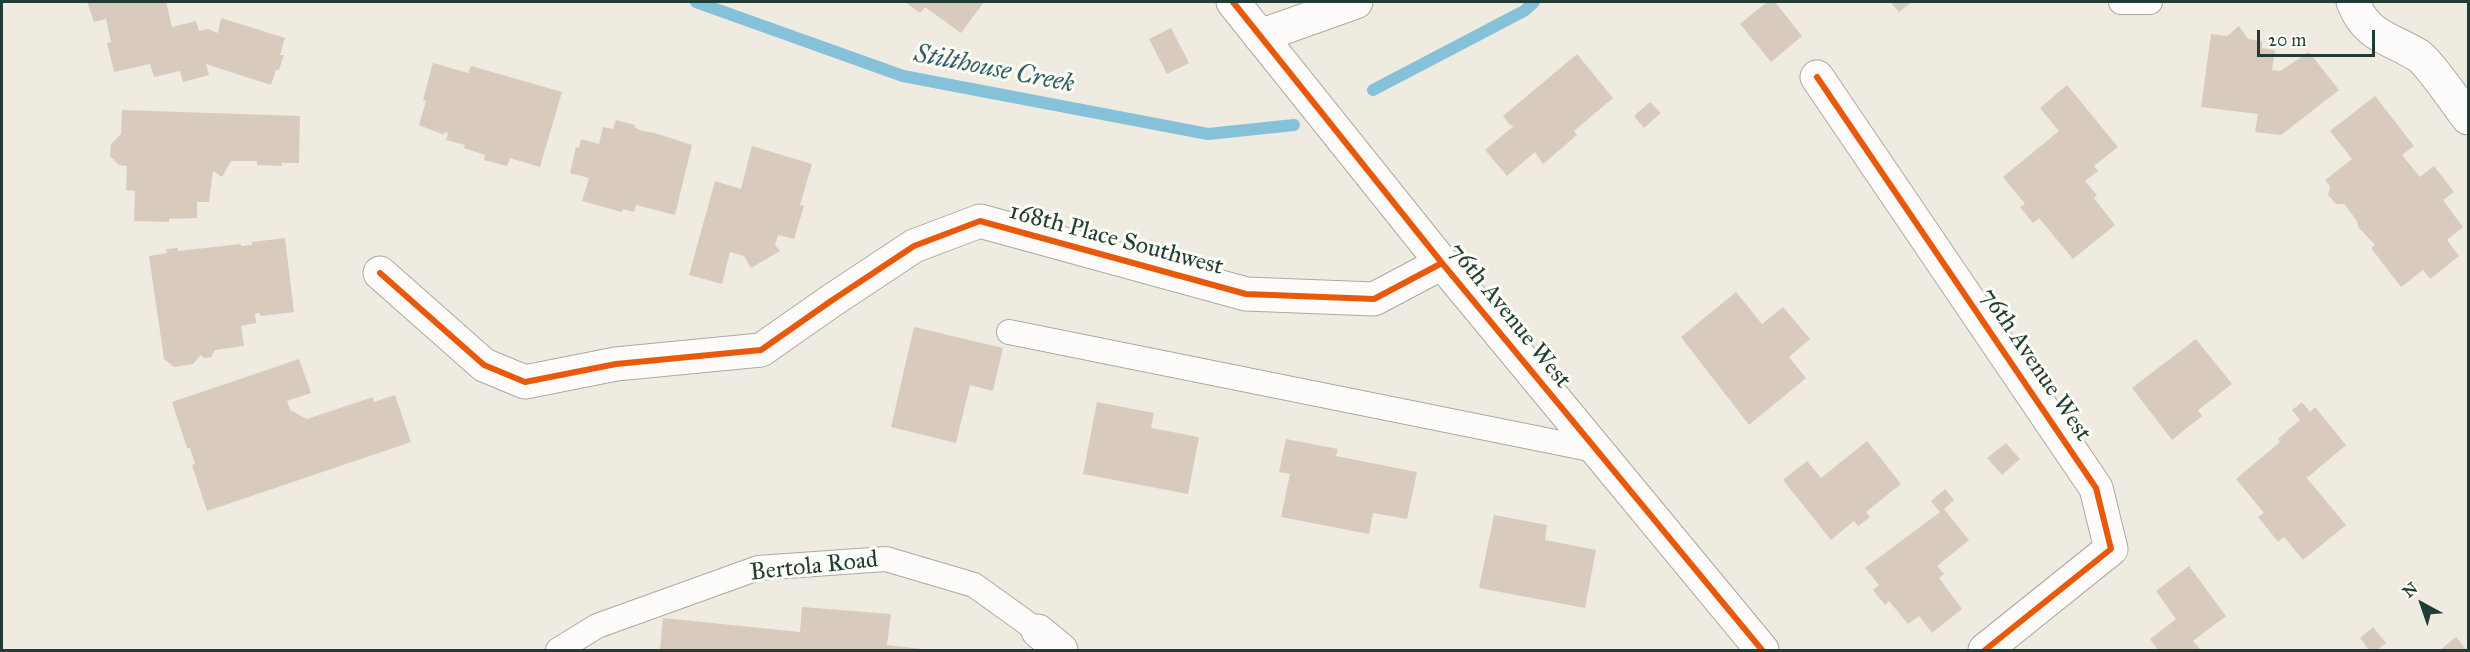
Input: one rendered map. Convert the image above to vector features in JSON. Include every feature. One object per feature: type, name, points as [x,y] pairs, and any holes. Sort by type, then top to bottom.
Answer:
[{"type":"street","name":"76th Avenue West","points":[[1233,2],[1442,264],[1762,651]]},
{"type":"street","points":[[1260,36],[1356,2]]},
{"type":"street","points":[[2353,2],[2358,15],[2381,38],[2421,57],[2469,118]]},
{"type":"street","name":"76th Avenue West","points":[[1817,77],[2096,488],[2111,549],[1985,651]]},
{"type":"street","name":"168th Place Southwest","points":[[380,273],[484,365],[525,382],[616,364],[761,350],[914,246],[980,221],[1246,294],[1374,299],[1442,264]]},
{"type":"lane","points":[[2121,2],[2150,2]]},
{"type":"lane","points":[[1009,332],[1595,450]]},
{"type":"lane","name":"Bertola Road","points":[[558,651],[597,626],[758,568],[886,559],[974,585],[1050,641]]},
{"type":"building","points":[[87,2],[166,2],[172,27],[196,21],[199,31],[208,29],[218,33],[221,18],[285,38],[280,55],[284,55],[271,85],[206,64],[209,75],[183,82],[180,71],[154,77],[150,64],[114,72],[107,43],[111,42],[106,19],[94,22]]},
{"type":"building","points":[[905,2],[984,2],[961,33],[925,7],[920,13]]},
{"type":"building","points":[[1767,2],[1775,2],[1802,36],[1771,62],[1740,24]]},
{"type":"building","points":[[1890,2],[1912,2],[1899,12]]},
{"type":"building","points":[[2239,26],[2248,39],[2262,41],[2262,48],[2275,50],[2272,70],[2280,71],[2309,52],[2339,90],[2281,135],[2255,132],[2258,114],[2201,107],[2211,34],[2227,36]]},
{"type":"building","points":[[1171,28],[1189,63],[1167,74],[1149,39]]},
{"type":"building","points":[[1577,54],[1613,98],[1574,131],[1577,135],[1543,164],[1535,152],[1507,176],[1485,150],[1514,126],[1510,125],[1503,116]]},
{"type":"building","points":[[433,63],[468,73],[471,66],[562,92],[540,167],[510,158],[507,166],[484,160],[485,155],[464,148],[465,145],[446,140],[448,133],[444,132],[444,135],[419,125]]},
{"type":"building","points":[[2067,85],[2118,147],[2094,166],[2098,171],[2085,181],[2097,195],[2094,198],[2115,225],[2073,259],[2039,218],[2033,223],[2020,207],[2025,204],[2003,177],[2059,131],[2040,108]]},
{"type":"building","points":[[2375,96],[2414,146],[2402,155],[2420,177],[2434,166],[2454,192],[2443,200],[2463,227],[2447,240],[2459,256],[2430,279],[2423,270],[2401,287],[2371,248],[2375,245],[2358,227],[2357,221],[2344,204],[2336,204],[2328,195],[2330,186],[2325,180],[2352,159],[2330,131]]},
{"type":"building","points":[[1650,102],[1661,113],[1644,128],[1634,116]]},
{"type":"building","points":[[122,110],[300,116],[299,163],[282,163],[282,166],[257,165],[257,161],[231,161],[222,177],[213,171],[209,202],[197,202],[197,218],[169,219],[169,222],[134,221],[135,191],[126,190],[127,166],[119,165],[110,156],[111,144],[121,134]]},
{"type":"building","points":[[616,120],[635,125],[634,127],[642,131],[692,145],[675,215],[636,205],[634,212],[623,209],[622,212],[582,201],[589,178],[570,173],[576,147],[579,148],[581,139],[599,144],[603,127],[613,129]]},
{"type":"building","points":[[752,146],[812,164],[800,205],[804,206],[794,239],[778,235],[775,245],[780,251],[751,268],[744,256],[730,252],[722,284],[689,275],[715,181],[741,189]]},
{"type":"building","points":[[285,238],[294,312],[260,316],[260,313],[255,314],[256,323],[241,326],[244,346],[215,350],[211,357],[204,358],[201,355],[193,364],[174,367],[164,359],[149,256],[167,253],[166,249],[178,248],[178,251],[241,244],[241,246],[252,245],[252,242]]},
{"type":"building","points":[[1736,292],[1762,324],[1783,307],[1810,339],[1789,357],[1806,378],[1749,425],[1681,337]]},
{"type":"building","points":[[914,327],[1003,348],[993,391],[970,385],[956,443],[891,427]]},
{"type":"building","points":[[2196,339],[2232,384],[2198,410],[2202,416],[2172,440],[2132,388]]},
{"type":"building","points":[[299,359],[311,393],[287,401],[290,410],[307,419],[373,397],[374,402],[395,395],[411,442],[207,511],[192,465],[195,464],[190,448],[187,448],[172,402]]},
{"type":"building","points":[[1097,402],[1154,413],[1151,428],[1199,437],[1188,494],[1083,474]]},
{"type":"building","points":[[2302,402],[2310,412],[2315,407],[2346,445],[2308,477],[2305,476],[2346,525],[2303,560],[2284,537],[2278,542],[2258,517],[2264,513],[2236,479],[2280,442],[2278,439],[2300,420],[2292,410]]},
{"type":"building","points":[[1286,439],[1338,449],[1336,456],[1417,472],[1407,519],[1373,513],[1369,534],[1281,517],[1290,474],[1279,472]]},
{"type":"building","points":[[1867,441],[1901,484],[1866,512],[1870,517],[1858,526],[1854,521],[1831,540],[1783,480],[1807,461],[1821,478]]},
{"type":"building","points":[[2006,443],[2020,459],[2002,475],[1987,458]]},
{"type":"building","points":[[1945,489],[1954,500],[1944,509],[1969,540],[1937,566],[1944,574],[1939,578],[1962,609],[1932,633],[1919,616],[1908,624],[1889,601],[1885,605],[1873,590],[1879,585],[1865,568],[1940,512],[1931,501]]},
{"type":"building","points":[[1494,515],[1547,525],[1545,540],[1596,550],[1585,608],[1479,588]]},
{"type":"building","points":[[2189,566],[2226,616],[2193,641],[2201,650],[2158,650],[2150,639],[2176,619],[2156,591]]},
{"type":"building","points":[[802,607],[891,614],[887,645],[931,650],[660,650],[663,618],[800,632]]},
{"type":"building","points":[[2373,627],[2386,643],[2377,650],[2369,650],[2360,638]]},
{"type":"building","points":[[2456,637],[2467,650],[2440,650]]},
{"type":"waterway","name":"Stilthouse Creek","points":[[696,2],[903,76],[1208,134],[1294,125]]},
{"type":"waterway","name":"Stilthouse Creek","points":[[1373,90],[1524,11],[1534,2]]},
{"type":"cycle path","points":[[1233,2],[1442,263],[1762,650]]},
{"type":"cycle path","points":[[1817,77],[2096,488],[2111,549],[1985,650]]},
{"type":"cycle path","points":[[380,273],[484,365],[525,382],[616,364],[761,350],[914,246],[980,221],[1246,294],[1374,299],[1442,263]]}]
